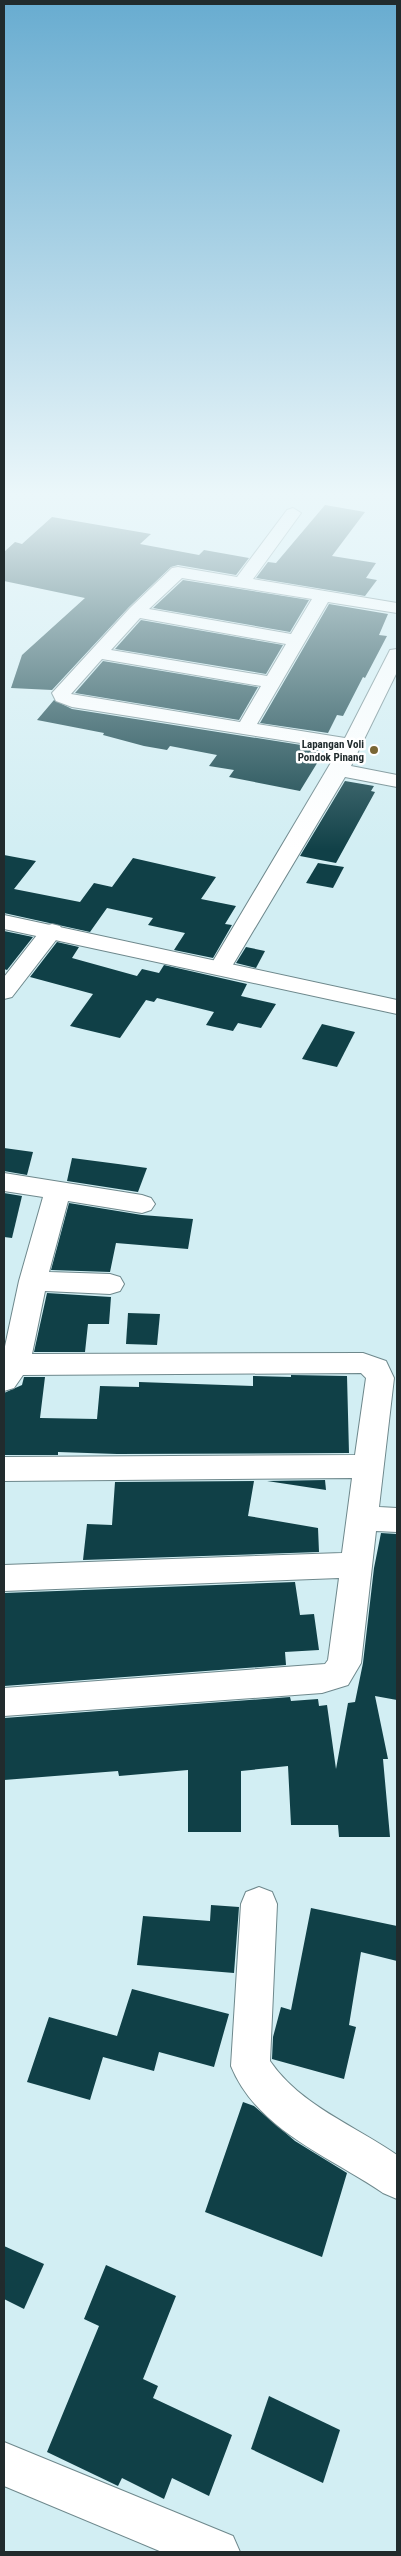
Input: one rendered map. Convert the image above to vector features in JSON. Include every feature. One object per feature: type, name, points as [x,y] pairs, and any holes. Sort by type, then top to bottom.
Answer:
[{"type":"street","points":[[136,612],[61,693],[63,697],[245,729],[350,745]]},
{"type":"street","points":[[138,612],[296,640]]},
{"type":"street","points":[[245,729],[313,612]]},
{"type":"street","points":[[98,653],[271,682]]},
{"type":"street","points":[[220,968],[339,770],[397,654]]},
{"type":"street","points":[[339,770],[397,778]]},
{"type":"street","points":[[4,922],[397,1007]]},
{"type":"street","points":[[4,992],[52,932]]},
{"type":"street","points":[[4,1182],[142,1204]]},
{"type":"street","points":[[4,1702],[322,1679],[336,1675],[344,1663],[364,1518],[380,1378],[376,1368],[363,1363],[9,1372],[58,1191]]},
{"type":"street","points":[[33,1281],[110,1284]]},
{"type":"street","points":[[4,1469],[370,1466]]},
{"type":"street","points":[[364,1518],[397,1520]]},
{"type":"street","points":[[4,1578],[358,1565]]},
{"type":"street","points":[[259,1904],[250,2066],[258,2081],[312,2127],[371,2159],[397,2179]]},
{"type":"street","points":[[4,2464],[217,2552]]},
{"type":"building","points":[[69,612],[124,612],[52,690],[11,688],[22,655]]},
{"type":"building","points":[[177,612],[302,612],[290,632]]},
{"type":"building","points":[[324,612],[388,614],[379,635],[387,636],[343,716],[337,715],[328,733],[260,723]]},
{"type":"building","points":[[141,620],[283,645],[266,674],[115,649]]},
{"type":"building","points":[[103,661],[258,687],[239,720],[75,693]]},
{"type":"building","points":[[54,700],[72,709],[320,748],[314,759],[319,760],[300,791],[229,777],[234,770],[209,766],[217,755],[170,746],[167,750],[144,746],[103,735],[104,733],[37,720]]},
{"type":"building","points":[[345,781],[374,786],[371,791],[375,792],[336,863],[300,856]]},
{"type":"building","points":[[4,855],[36,861],[14,889],[80,902],[94,883],[112,887],[133,858],[216,877],[201,899],[236,906],[225,924],[232,925],[213,958],[174,950],[185,933],[148,925],[153,918],[107,908],[90,932],[4,913]]},
{"type":"building","points":[[318,863],[344,867],[333,888],[306,883]]},
{"type":"building","points":[[4,931],[33,937],[7,970],[4,969]]},
{"type":"building","points":[[57,942],[79,947],[72,958],[137,976],[142,969],[159,973],[164,965],[247,984],[241,996],[276,1004],[261,1028],[238,1023],[233,1031],[206,1025],[214,1012],[157,998],[154,1002],[146,1000],[120,1038],[70,1026],[93,994],[30,977]]},
{"type":"building","points":[[246,947],[265,951],[256,968],[236,963]]},
{"type":"building","points":[[322,1024],[355,1032],[337,1067],[302,1059]]},
{"type":"building","points":[[4,1148],[33,1152],[27,1175],[4,1171]]},
{"type":"building","points":[[72,1158],[147,1168],[138,1192],[67,1181]]},
{"type":"building","points":[[4,1193],[22,1196],[12,1238],[4,1237]]},
{"type":"building","points":[[69,1203],[142,1215],[193,1219],[188,1249],[116,1243],[110,1272],[51,1270]]},
{"type":"building","points":[[47,1293],[111,1297],[109,1324],[88,1324],[85,1352],[34,1352]]},
{"type":"building","points":[[128,1313],[160,1314],[157,1345],[126,1344]]},
{"type":"building","points":[[291,1375],[347,1376],[349,1453],[117,1454],[58,1452],[58,1455],[4,1455],[4,1393],[22,1385],[24,1377],[45,1377],[40,1418],[97,1419],[100,1386],[139,1387],[139,1382],[253,1386],[253,1376],[291,1377]]},
{"type":"building","points":[[325,1480],[326,1490],[267,1481]]},
{"type":"building","points":[[254,1481],[248,1516],[318,1528],[319,1552],[83,1560],[87,1524],[112,1525],[115,1482]]},
{"type":"building","points":[[381,1533],[397,1534],[397,1700],[375,1696],[388,1759],[383,1759],[390,1837],[339,1837],[338,1825],[291,1825],[288,1766],[241,1771],[241,1832],[188,1832],[188,1770],[119,1776],[118,1771],[4,1780],[4,1718],[290,1697],[291,1701],[318,1699],[319,1706],[327,1705],[336,1769],[348,1703],[355,1702],[363,1663],[374,1568]]},
{"type":"building","points":[[295,1582],[300,1615],[314,1614],[319,1650],[285,1652],[286,1665],[4,1686],[4,1593]]},
{"type":"building","points":[[211,1905],[239,1907],[234,1973],[137,1965],[143,1916],[210,1921]]},
{"type":"building","points":[[311,1908],[397,1926],[397,1961],[361,1952],[349,2025],[356,2027],[344,2079],[272,2059],[273,2037],[281,2007],[291,2010]]},
{"type":"building","points":[[132,1989],[229,2014],[214,2067],[159,2052],[154,2071],[103,2057],[90,2100],[27,2082],[49,2017],[117,2036]]},
{"type":"building","points":[[243,2102],[254,2106],[295,2141],[347,2173],[322,2257],[205,2212]]},
{"type":"building","points":[[4,2246],[44,2264],[24,2309],[4,2299]]},
{"type":"building","points":[[106,2265],[176,2296],[143,2379],[158,2386],[153,2398],[232,2435],[209,2496],[172,2478],[164,2499],[122,2478],[118,2486],[47,2452],[99,2326],[84,2319]]},
{"type":"building","points":[[269,2396],[340,2430],[323,2483],[251,2449]]},
{"type":"place","name":"Lapangan Voli Pondok Pinang","points":[[374,750]]}]
